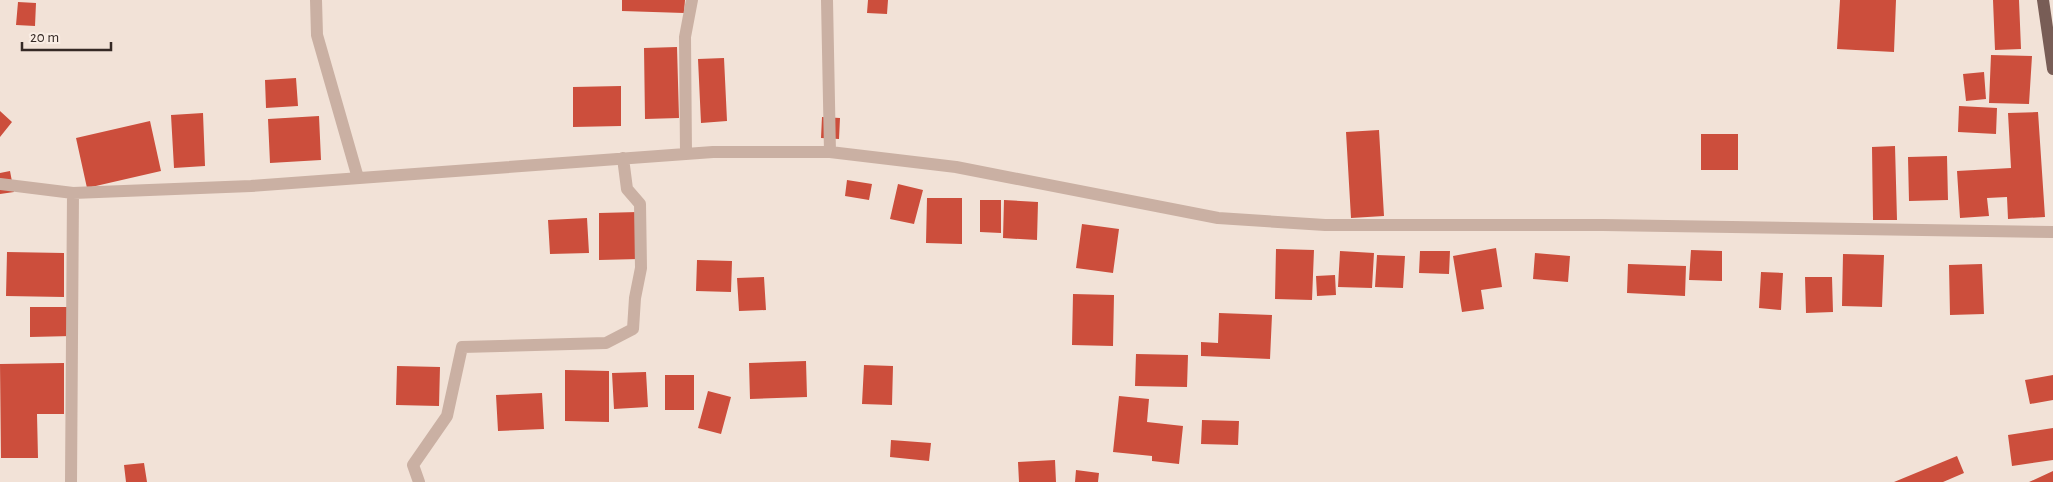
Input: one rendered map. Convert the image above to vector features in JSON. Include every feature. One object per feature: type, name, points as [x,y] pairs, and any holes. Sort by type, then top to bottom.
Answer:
[{"type":"main road","points":[[2043,0],[2053,69]]},
{"type":"street","points":[[316,0],[317,35],[358,178]]},
{"type":"street","points":[[686,154],[685,37],[692,0]]},
{"type":"street","points":[[827,0],[830,152]]},
{"type":"street","points":[[0,184],[73,193],[251,186],[686,154],[830,152],[956,167],[1218,218],[1325,225],[1603,225],[2053,232]]},
{"type":"street","points":[[419,482],[413,464],[448,416],[462,347],[606,343],[633,329],[635,298],[641,268],[640,204],[627,189],[623,158]]},
{"type":"street","points":[[71,482],[73,193]]},
{"type":"building","points":[[622,0],[685,0],[684,13],[622,11]]},
{"type":"building","points":[[868,0],[888,0],[887,14],[867,13]]},
{"type":"building","points":[[1840,0],[1896,0],[1894,52],[1837,49]]},
{"type":"building","points":[[1993,0],[2019,0],[2021,49],[1995,50]]},
{"type":"building","points":[[18,2],[36,3],[35,26],[16,25]]},
{"type":"building","points":[[677,47],[679,118],[645,119],[644,48]]},
{"type":"building","points":[[1991,55],[2032,56],[2029,104],[1989,103]]},
{"type":"building","points":[[724,58],[727,121],[701,123],[698,59]]},
{"type":"building","points":[[1984,72],[1986,99],[1966,101],[1963,74]]},
{"type":"building","points":[[296,78],[298,106],[266,108],[265,80]]},
{"type":"building","points":[[621,86],[621,126],[573,127],[573,87]]},
{"type":"building","points":[[1959,106],[1997,108],[1996,134],[1958,132]]},
{"type":"building","points":[[0,111],[12,122],[0,137]]},
{"type":"building","points":[[2038,112],[2045,217],[2008,219],[2007,197],[1987,198],[1989,216],[1960,218],[1957,171],[2011,168],[2008,113]]},
{"type":"building","points":[[203,113],[205,166],[174,168],[171,115]]},
{"type":"building","points":[[319,116],[321,160],[270,163],[268,119]]},
{"type":"building","points":[[822,117],[840,118],[839,139],[821,138]]},
{"type":"building","points":[[150,121],[161,171],[87,188],[76,138]]},
{"type":"building","points":[[1379,130],[1384,216],[1351,218],[1346,132]]},
{"type":"building","points":[[1701,134],[1738,134],[1738,170],[1701,170]]},
{"type":"building","points":[[1895,146],[1897,220],[1873,220],[1872,147]]},
{"type":"building","points":[[1947,156],[1948,200],[1909,201],[1908,157]]},
{"type":"building","points":[[10,171],[14,192],[0,194],[0,173]]},
{"type":"building","points":[[847,180],[872,184],[869,200],[845,196]]},
{"type":"building","points":[[898,184],[923,190],[914,224],[890,219]]},
{"type":"building","points":[[927,198],[962,198],[962,244],[926,243]]},
{"type":"building","points":[[980,200],[1001,200],[1001,233],[980,232]]},
{"type":"building","points":[[1004,200],[1038,202],[1037,240],[1003,238]]},
{"type":"building","points":[[638,212],[639,259],[599,260],[599,213]]},
{"type":"building","points":[[587,218],[589,253],[550,254],[548,220]]},
{"type":"building","points":[[1082,224],[1119,229],[1113,273],[1076,268]]},
{"type":"building","points":[[1496,248],[1502,287],[1481,290],[1484,309],[1462,312],[1453,256]]},
{"type":"building","points":[[1276,249],[1314,250],[1312,300],[1275,299]]},
{"type":"building","points":[[1691,250],[1722,251],[1722,281],[1689,280]]},
{"type":"building","points":[[1340,251],[1374,253],[1372,288],[1338,287]]},
{"type":"building","points":[[1420,251],[1450,251],[1449,274],[1419,273]]},
{"type":"building","points":[[7,252],[64,253],[64,297],[6,296]]},
{"type":"building","points":[[1535,253],[1570,256],[1568,282],[1533,279]]},
{"type":"building","points":[[1843,254],[1884,255],[1882,307],[1842,306]]},
{"type":"building","points":[[1377,255],[1405,256],[1403,288],[1375,287]]},
{"type":"building","points":[[697,260],[732,261],[731,292],[696,291]]},
{"type":"building","points":[[1628,264],[1686,266],[1685,296],[1627,293]]},
{"type":"building","points":[[1982,264],[1984,314],[1950,315],[1949,265]]},
{"type":"building","points":[[1761,272],[1783,273],[1781,310],[1759,308]]},
{"type":"building","points":[[1335,275],[1336,295],[1317,296],[1316,276]]},
{"type":"building","points":[[764,277],[766,310],[739,311],[737,278]]},
{"type":"building","points":[[1805,277],[1832,277],[1833,312],[1806,313]]},
{"type":"building","points":[[1073,294],[1114,295],[1113,346],[1072,345]]},
{"type":"building","points":[[30,307],[72,307],[72,336],[30,337]]},
{"type":"building","points":[[1219,313],[1272,315],[1270,359],[1201,356],[1201,342],[1218,343]]},
{"type":"building","points":[[1136,354],[1188,355],[1187,387],[1135,386]]},
{"type":"building","points":[[806,361],[807,397],[750,399],[749,363]]},
{"type":"building","points":[[64,363],[64,414],[37,414],[38,458],[1,458],[0,364]]},
{"type":"building","points":[[864,365],[893,366],[892,405],[862,404]]},
{"type":"building","points":[[397,366],[440,367],[439,406],[396,405]]},
{"type":"building","points":[[565,370],[609,371],[609,422],[565,421]]},
{"type":"building","points":[[646,372],[648,407],[614,409],[612,373]]},
{"type":"building","points":[[665,375],[694,375],[694,410],[665,410]]},
{"type":"building","points":[[2053,375],[2053,400],[2030,404],[2025,380]]},
{"type":"building","points":[[708,391],[731,397],[721,434],[698,428]]},
{"type":"building","points":[[542,393],[544,429],[498,431],[496,395]]},
{"type":"building","points":[[1119,396],[1149,399],[1147,422],[1183,426],[1179,464],[1152,461],[1152,456],[1113,452]]},
{"type":"building","points":[[1202,420],[1239,421],[1238,445],[1201,444]]},
{"type":"building","points":[[2053,428],[2053,460],[2012,466],[2008,435]]},
{"type":"building","points":[[891,440],[931,443],[929,461],[890,457]]},
{"type":"building","points":[[1957,456],[1964,473],[1943,482],[1894,482]]},
{"type":"building","points":[[1055,460],[1056,482],[1019,482],[1018,462]]},
{"type":"building","points":[[144,463],[147,482],[126,482],[124,465]]},
{"type":"building","points":[[1076,470],[1099,473],[1098,482],[1075,482]]},
{"type":"building","points":[[2053,471],[2053,482],[2029,482]]}]
